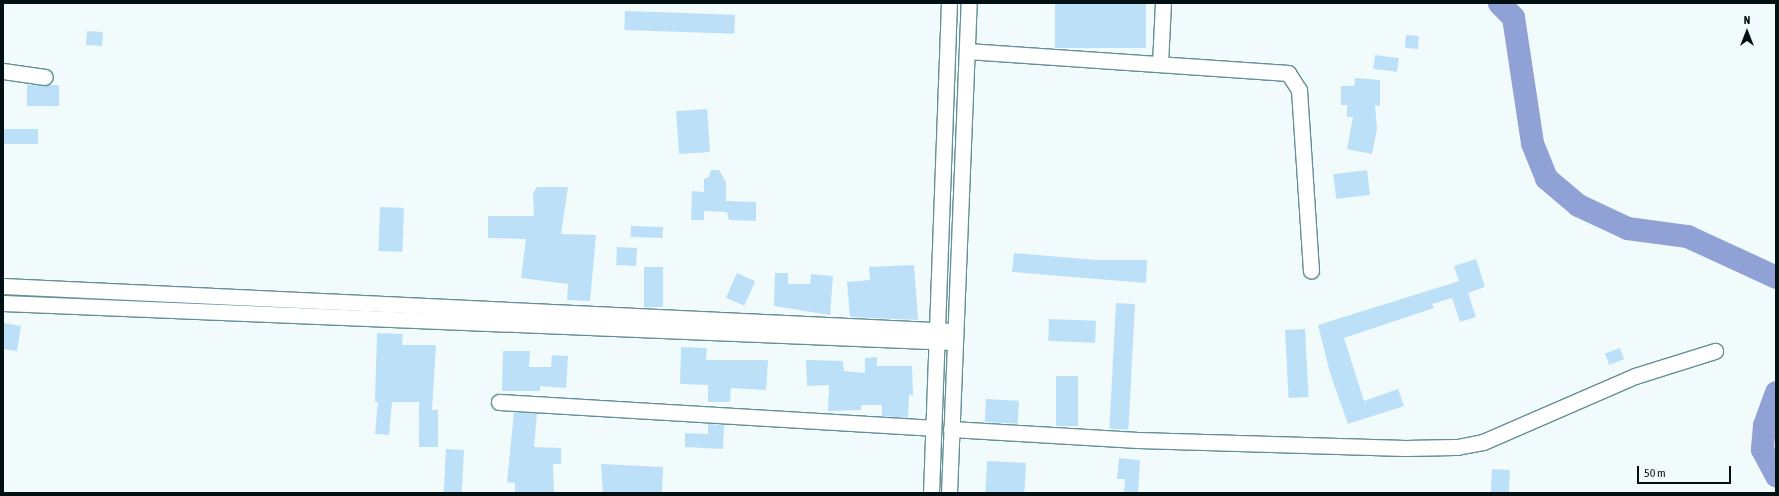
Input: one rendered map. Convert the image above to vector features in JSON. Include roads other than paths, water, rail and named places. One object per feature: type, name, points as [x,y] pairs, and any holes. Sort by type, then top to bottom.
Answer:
[{"type":"street","points":[[931,493],[935,336],[949,3]]},
{"type":"street","points":[[949,493],[954,336],[969,3]]},
{"type":"street","points":[[1160,64],[1163,3]]},
{"type":"street","points":[[967,51],[1288,73],[1295,79],[1301,105],[1311,271]]},
{"type":"street","points":[[3,71],[45,76]]},
{"type":"street","points":[[3,286],[480,316]]},
{"type":"street","points":[[3,303],[480,316],[954,336]]},
{"type":"street","points":[[951,429],[1138,440],[1405,448],[1456,447],[1483,442],[1635,376],[1715,351]]},
{"type":"street","points":[[499,402],[932,428]]},
{"type":"waterway","points":[[1499,3],[1513,17],[1532,143],[1546,178],[1578,205],[1627,228],[1687,236],[1776,277]]},
{"type":"waterway","points":[[1776,392],[1764,425],[1762,449],[1776,475]]}]
